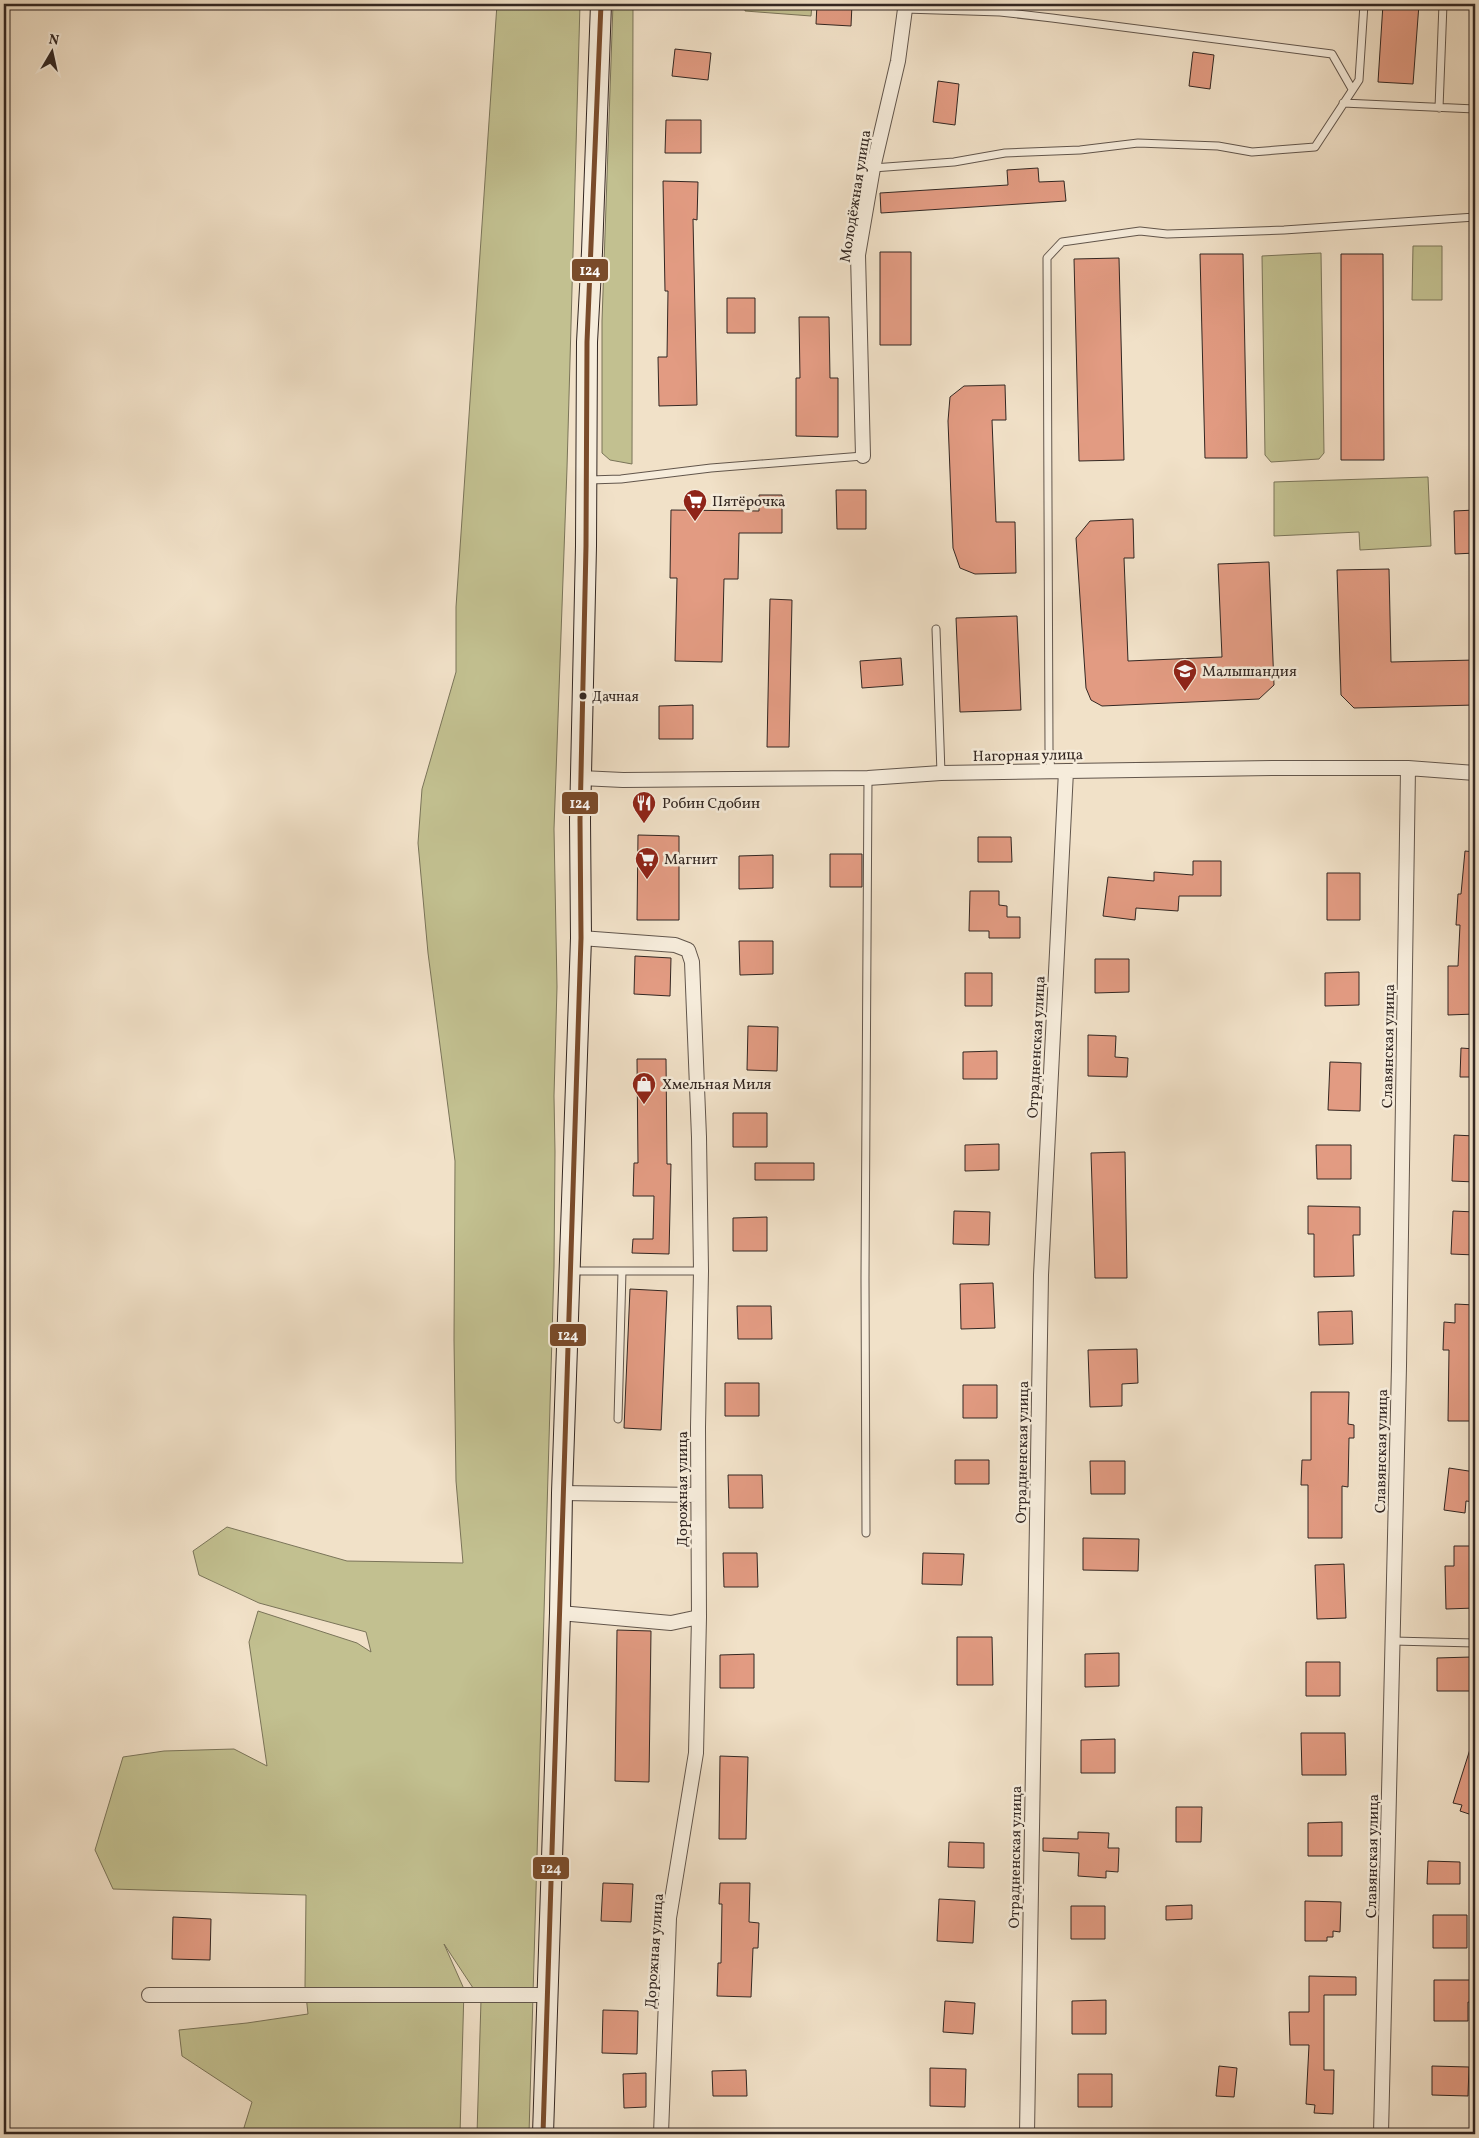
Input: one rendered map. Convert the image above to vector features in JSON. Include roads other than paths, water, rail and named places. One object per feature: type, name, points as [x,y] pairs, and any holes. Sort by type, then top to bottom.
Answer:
[{"type":"street","points":[[543,2134],[581,938],[580,778],[586,480],[585,435],[601,4]]},
{"type":"street","name":"Молодёжная улица","points":[[862,456],[858,255],[873,168],[898,61],[904,6]]},
{"type":"street","name":"Нагорная улица","points":[[580,778],[623,780],[868,778],[941,773],[1408,768],[1475,773]]},
{"type":"street","name":"Славянская улица","points":[[1381,2134],[1400,1346],[1408,768]]},
{"type":"street","name":"Отрадненская улица","points":[[1027,2134],[1042,1275],[1066,771]]},
{"type":"street","name":"Дорожная улица","points":[[581,938],[675,945],[688,950],[692,962],[702,1271],[697,1496],[699,1617],[696,1753],[669,1918],[661,2134]]},
{"type":"street","points":[[562,1493],[697,1496]]},
{"type":"street","points":[[560,1613],[671,1623],[699,1617]]},
{"type":"street","points":[[149,1995],[547,1995]]},
{"type":"lane","points":[[873,168],[954,162],[1006,153],[1080,150],[1138,143],[1218,146],[1252,152],[1315,147],[1358,80],[1364,4]]},
{"type":"lane","points":[[1439,108],[1443,4]]},
{"type":"lane","points":[[904,6],[1026,15],[1332,54],[1352,90]]},
{"type":"lane","points":[[1343,103],[1475,109]]},
{"type":"lane","points":[[1051,771],[1049,734],[1048,258],[1062,242],[1140,231],[1167,234],[1284,230],[1475,217]]},
{"type":"lane","points":[[586,480],[621,479],[711,468],[862,456]]},
{"type":"lane","points":[[936,629],[941,773]]},
{"type":"lane","points":[[866,1533],[865,1269],[868,778]]},
{"type":"lane","points":[[569,1270],[702,1271]]},
{"type":"lane","points":[[618,1419],[622,1271]]},
{"type":"lane","points":[[1393,1641],[1475,1643]]},
{"type":"place","name":"Пятёрочка","points":[[695,522]]},
{"type":"place","name":"Малышандия","points":[[1185,692]]},
{"type":"place","name":"Дачная","points":[[583,696]]},
{"type":"place","name":"Робин Сдобин","points":[[644,824]]},
{"type":"place","name":"Магнит","points":[[647,880]]},
{"type":"place","name":"Хмельная Миля","points":[[644,1105]]}]
